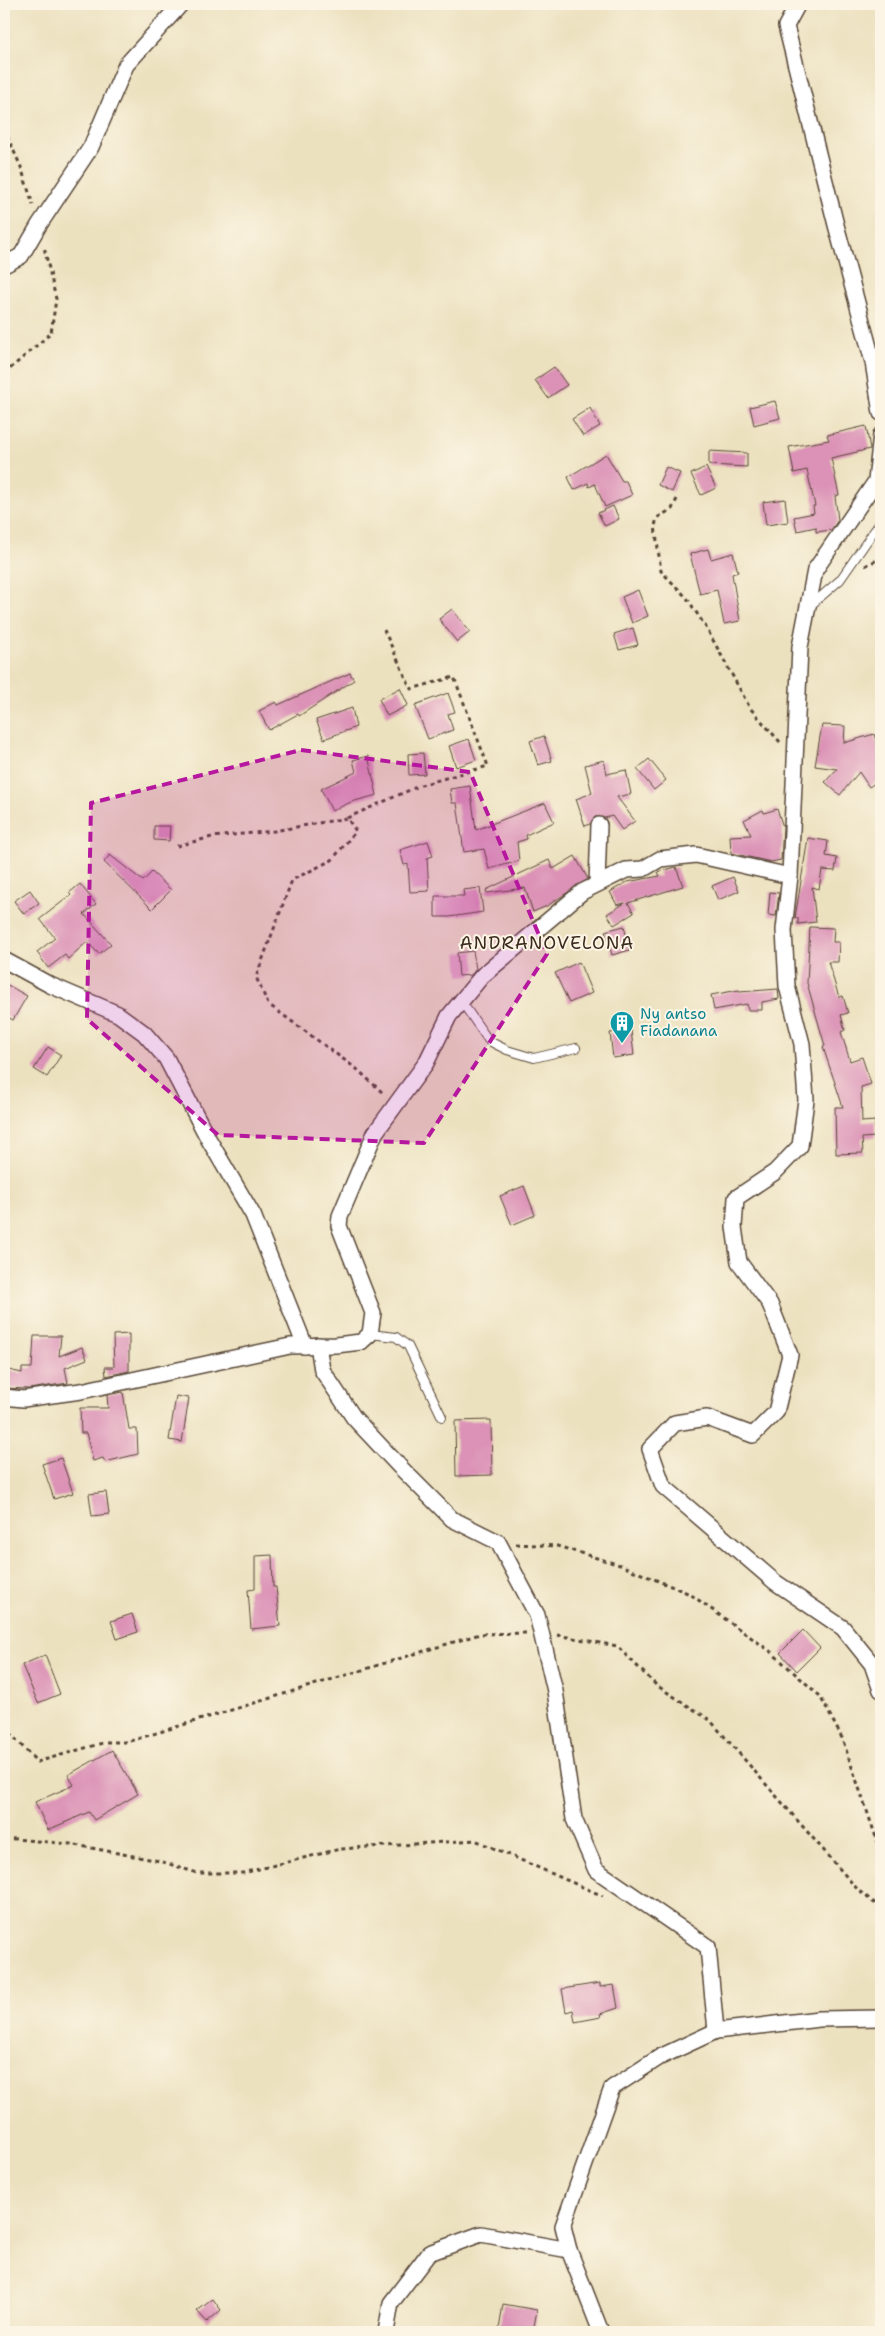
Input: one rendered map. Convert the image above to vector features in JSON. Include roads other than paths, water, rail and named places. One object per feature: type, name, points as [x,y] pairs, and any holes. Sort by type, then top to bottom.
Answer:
[{"type":"street","points":[[4,265],[21,256],[91,147],[126,65],[181,4]]},
{"type":"street","points":[[798,4],[786,26],[833,215],[873,362],[881,414]]},
{"type":"street","points":[[881,435],[876,482],[814,570],[805,611],[800,647],[790,876],[784,930],[787,986],[802,1044],[806,1100],[800,1146],[775,1172],[736,1198],[734,1227],[738,1262],[770,1304],[790,1354],[776,1412],[753,1435],[707,1418],[675,1423],[650,1449],[663,1486],[775,1582],[843,1628],[872,1664],[881,1690]]},
{"type":"street","points":[[597,883],[599,825]]},
{"type":"street","points":[[4,1397],[23,1399],[81,1391],[290,1346],[361,1342],[370,1334],[373,1313],[339,1226],[340,1216],[375,1133],[426,1063],[449,1016],[482,976],[582,892],[626,870],[643,869],[660,859],[696,855],[790,876]]},
{"type":"street","points":[[4,960],[50,985],[118,1014],[144,1033],[166,1058],[209,1140],[253,1215],[322,1370],[354,1418],[400,1468],[452,1519],[498,1542],[536,1615],[555,1691],[574,1819],[596,1870],[708,1947],[716,2031]]},
{"type":"street","points":[[601,2332],[569,2250],[564,2226],[612,2088],[660,2058],[716,2031],[819,2019],[881,2018]]},
{"type":"street","points":[[386,2332],[391,2303],[429,2253],[481,2234],[569,2250]]},
{"type":"lane","points":[[805,611],[840,580],[881,521]]},
{"type":"lane","points":[[461,1001],[489,1041],[507,1050],[534,1058],[576,1048]]},
{"type":"lane","points":[[370,1334],[396,1337],[408,1346],[442,1418]]},
{"type":"place","name":"Ny antso Fiadanana","points":[[622,1044]]},
{"type":"district","name":"ANDRANOVELONA","points":[[547,943]]}]
